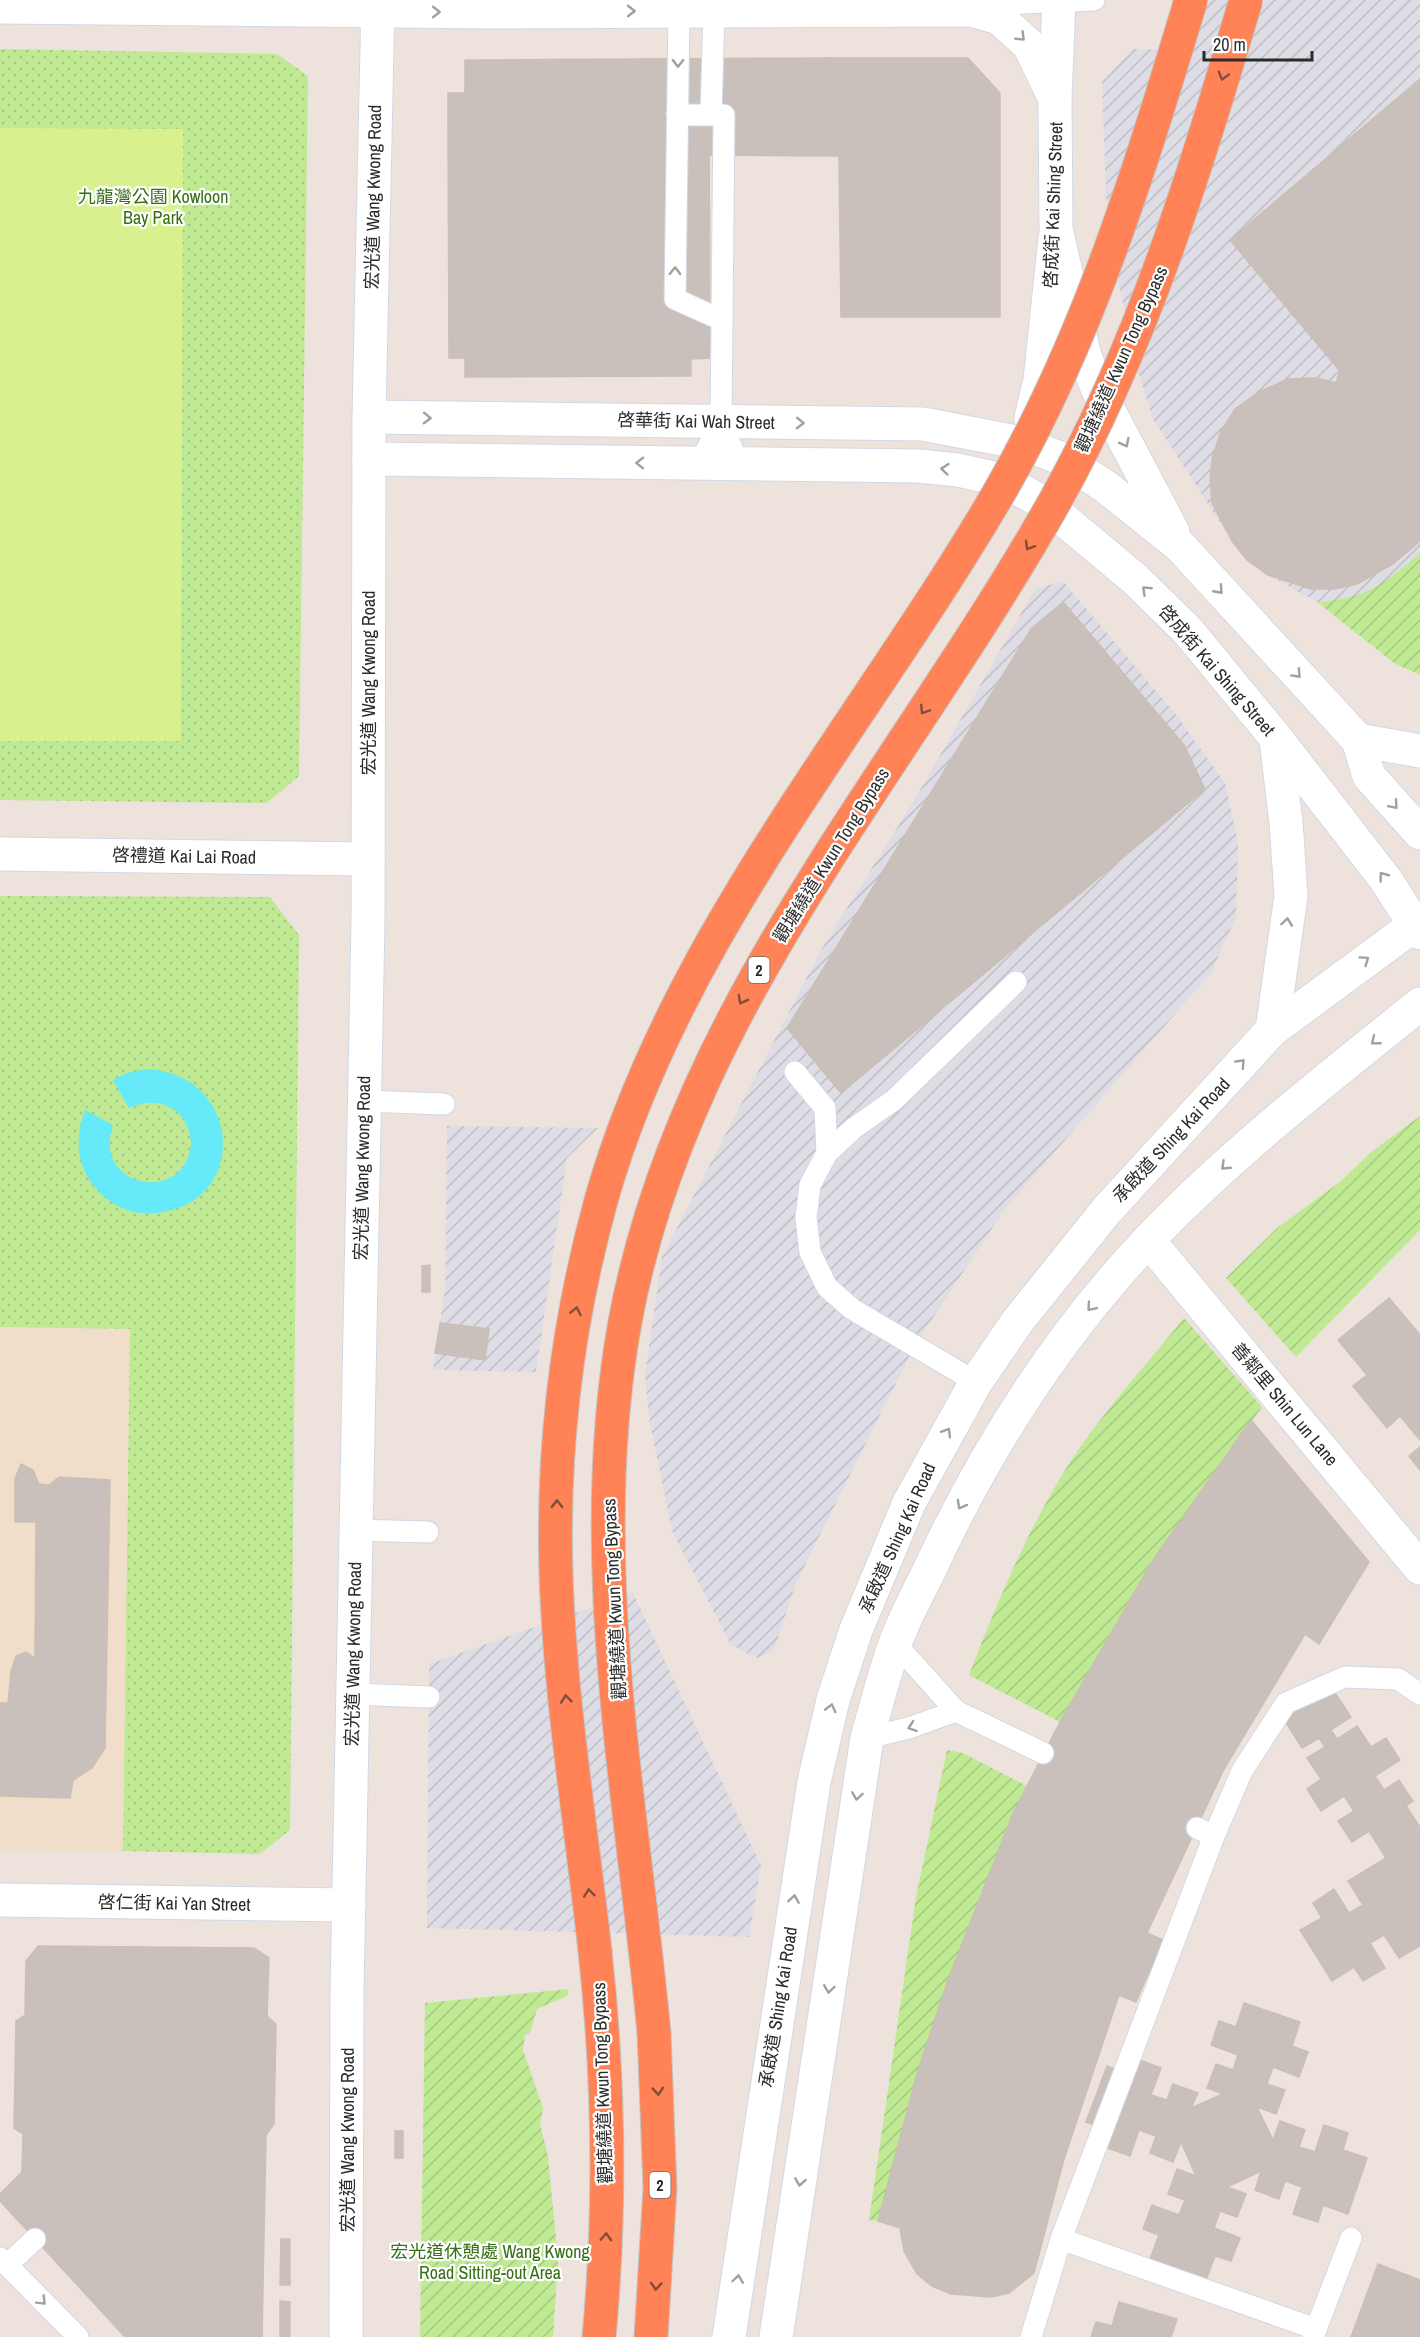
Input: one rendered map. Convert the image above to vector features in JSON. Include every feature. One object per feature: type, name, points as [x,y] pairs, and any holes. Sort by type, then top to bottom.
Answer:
[{"type":"highway","name":"觀塘繞道 Kwun Tong Bypass","points":[[599,2337],[605,2275],[607,2197],[603,2037],[559,1634],[556,1569],[557,1470],[563,1389],[587,1255],[603,1196],[637,1096],[691,983],[761,863],[977,528],[1046,402],[1083,323],[1113,246],[1191,0]]},
{"type":"highway","name":"觀塘繞道 Kwun Tong Bypass","points":[[651,2337],[659,2238],[659,2106],[647,1953],[620,1720],[608,1556],[609,1479],[616,1383],[624,1325],[646,1230],[685,1122],[725,1032],[753,980],[816,875],[1028,547],[1101,414],[1169,248],[1197,165],[1246,0]]},
{"type":"main road","name":"啓成街 Kai Shing Street","points":[[1059,1],[1055,99],[1056,228],[1040,380],[1022,442],[1002,480],[1044,503],[1135,579],[1188,631],[1276,738],[1386,880],[1418,926]]},
{"type":"main road","points":[[0,7],[378,6],[714,12],[971,10],[999,18],[1029,45],[1055,99]]},
{"type":"main road","name":"宏光道 Wang Kwong Road","points":[[346,2337],[349,1905],[368,859],[369,417],[378,6]]},
{"type":"main road","points":[[1056,228],[1084,353],[1097,388],[1180,546]]},
{"type":"main road","name":"啓華街 Kai Wah Street","points":[[369,417],[923,424],[1022,442]]},
{"type":"main road","points":[[1022,442],[1065,460],[1106,487],[1180,546],[1358,740],[1369,776],[1420,833]]},
{"type":"main road","points":[[369,459],[919,466],[958,470],[1002,480]]},
{"type":"main road","points":[[1272,1030],[1291,896],[1286,822],[1276,738]]},
{"type":"main road","points":[[1358,740],[1420,751]]},
{"type":"main road","name":"啓禮道 Kai Lai Road","points":[[0,854],[368,859]]},
{"type":"main road","name":"承啟道 Shing Kai Road","points":[[729,2337],[804,1835],[833,1700],[864,1610],[909,1503],[976,1382],[1017,1322],[1107,1210],[1272,1030],[1418,926]]},
{"type":"main road","points":[[776,2337],[867,1738],[895,1643],[952,1520],[1025,1397],[1068,1335],[1149,1241],[1232,1159],[1420,1004]]},
{"type":"main road","name":"善鄰里 Shin Lun Lane","points":[[1149,1241],[1420,1568]]},
{"type":"main road","name":"啓仁街 Kai Yan Street","points":[[0,1900],[349,1905]]},
{"type":"lane","points":[[971,10],[1059,1],[1094,0]]},
{"type":"lane","points":[[679,11],[675,299],[722,320]]},
{"type":"lane","points":[[711,114],[714,12]]},
{"type":"lane","points":[[677,115],[724,114],[721,422],[739,465]]},
{"type":"lane","points":[[699,464],[721,422]]},
{"type":"lane","points":[[976,1382],[852,1309],[827,1287],[810,1252],[806,1218],[810,1185],[827,1153],[854,1128],[894,1100],[1016,982]]},
{"type":"lane","points":[[795,1072],[825,1107],[827,1153]]},
{"type":"lane","points":[[363,1101],[444,1104]]},
{"type":"lane","points":[[355,1530],[428,1533]]},
{"type":"lane","points":[[895,1643],[956,1711],[1044,1753]]},
{"type":"lane","points":[[1031,2337],[1061,2239],[1206,1832],[1242,1771],[1286,1703],[1346,1677],[1398,1678],[1420,1694]]},
{"type":"lane","points":[[353,1694],[429,1697]]},
{"type":"lane","points":[[867,1738],[909,1728],[956,1711]]},
{"type":"lane","points":[[1061,2239],[1315,2333],[1351,2238]]},
{"type":"lane","points":[[35,2239],[3,2261],[78,2337]]},
{"type":"shaded area","points":[[1174,0],[1420,0],[1420,553],[1379,587],[1348,600],[1317,602],[1268,575],[1247,560],[1232,541],[1153,419],[1133,355],[1107,223],[1102,82],[1133,49],[1173,50]]},
{"type":"shaded area","points":[[1063,581],[1178,717],[1225,783],[1238,842],[1236,917],[1211,973],[1004,1210],[915,1345],[796,1583],[774,1650],[757,1658],[731,1645],[672,1531],[649,1419],[645,1374],[662,1257],[821,950],[918,794],[1035,589]]},
{"type":"shaded area","points":[[447,1126],[598,1128],[567,1158],[536,1372],[433,1370],[445,1288]]},
{"type":"shaded area","points":[[0,1327],[130,1329],[123,1851],[0,1850]]},
{"type":"shaded area","points":[[633,1593],[761,1865],[749,1937],[427,1928],[429,1664]]},
{"type":"green space","name":"九龍灣公園 Kowloon Bay Park","points":[[0,49],[277,54],[308,76],[299,776],[267,803],[0,800]]},
{"type":"green space","points":[[0,128],[183,129],[181,741],[0,741]]},
{"type":"green space","points":[[1420,553],[1420,675],[1394,663],[1317,602],[1349,597],[1373,588],[1395,574]]},
{"type":"green space","points":[[0,896],[270,897],[299,935],[290,1830],[260,1854],[123,1851],[130,1329],[0,1327]]},
{"type":"green space","points":[[1420,1116],[1420,1230],[1296,1357],[1226,1278],[1277,1228],[1340,1182],[1370,1153]]},
{"type":"green space","points":[[1184,1318],[1262,1407],[1153,1560],[1060,1722],[969,1675],[1008,1579],[1056,1485],[1094,1428]]},
{"type":"green space","points":[[947,1750],[963,1753],[1027,1786],[948,1980],[918,2070],[878,2221],[869,2220],[916,1897]]},
{"type":"green space","name":"宏光道休憩處 Wang Kwong Road Sitting-out Area","points":[[569,1989],[567,1996],[537,2009],[530,2033],[525,2035],[523,2050],[543,2108],[540,2124],[548,2156],[558,2260],[553,2337],[420,2337],[425,2003]]},
{"type":"water","points":[[146,1069],[178,1076],[202,1092],[217,1114],[223,1140],[220,1165],[208,1188],[186,1205],[155,1213],[130,1211],[107,1199],[89,1178],[79,1150],[80,1130],[85,1110],[113,1125],[110,1147],[115,1164],[127,1175],[142,1181],[158,1182],[174,1176],[185,1163],[191,1140],[180,1115],[171,1108],[159,1104],[147,1103],[129,1108],[113,1080],[127,1073]]},
{"type":"building","points":[[830,58],[830,122],[691,122],[691,107],[463,108],[464,127],[448,127],[448,93],[465,93],[465,60]]},
{"type":"building","points":[[830,58],[968,58],[1000,93],[1000,317],[841,317],[839,156],[709,155],[709,122],[830,122]]},
{"type":"building","points":[[1420,79],[1420,541],[1393,564],[1357,584],[1334,589],[1311,589],[1268,575],[1247,560],[1232,541],[1212,503],[1210,479],[1213,455],[1221,431],[1235,409],[1259,392],[1288,379],[1316,378],[1336,383],[1340,371],[1230,240]]},
{"type":"building","points":[[691,107],[709,122],[710,358],[691,359],[691,376],[465,377],[465,358],[449,358],[448,127],[464,127],[463,108]]},
{"type":"building","points":[[1063,602],[1184,745],[1205,789],[841,1093],[787,1028],[1031,629]]},
{"type":"building","points":[[430,1265],[430,1292],[422,1292],[422,1266]]},
{"type":"building","points":[[1389,1298],[1420,1335],[1420,1440],[1400,1416],[1387,1428],[1353,1386],[1367,1375],[1338,1340]]},
{"type":"building","points":[[440,1323],[489,1329],[485,1360],[435,1353]]},
{"type":"building","points":[[1251,1420],[1369,1562],[1319,1644],[1305,1634],[1224,1769],[1147,1933],[1163,1940],[1136,2002],[1119,1995],[1064,2159],[1034,2273],[1009,2293],[991,2297],[951,2294],[932,2286],[917,2274],[904,2251],[900,2228],[878,2221],[918,2070],[948,1980],[1013,1813],[1060,1722],[1153,1560]]},
{"type":"building","points":[[1420,1447],[1420,1470],[1409,1456]]},
{"type":"building","points":[[21,1464],[33,1470],[39,1484],[49,1485],[59,1477],[110,1480],[105,1748],[92,1768],[73,1780],[70,1798],[0,1796],[0,1703],[8,1703],[11,1672],[16,1656],[26,1652],[35,1658],[36,1522],[15,1522],[15,1479]]},
{"type":"building","points":[[1326,1679],[1351,1717],[1331,1730],[1337,1739],[1357,1726],[1371,1747],[1386,1738],[1400,1760],[1375,1776],[1384,1790],[1399,1780],[1413,1801],[1406,1806],[1420,1827],[1420,1946],[1399,1958],[1384,1935],[1370,1943],[1385,1968],[1363,1981],[1354,1967],[1332,1981],[1300,1930],[1322,1918],[1313,1903],[1334,1889],[1349,1913],[1363,1905],[1348,1881],[1386,1858],[1369,1831],[1352,1842],[1338,1821],[1354,1811],[1344,1796],[1321,1811],[1307,1789],[1321,1779],[1307,1758],[1325,1747],[1319,1738],[1302,1748],[1278,1710]]},
{"type":"building","points":[[38,1946],[254,1948],[269,1958],[267,2016],[276,2024],[274,2124],[266,2135],[262,2337],[125,2337],[0,2201],[0,2194],[22,2172],[23,2134],[14,2128],[16,2021],[25,2015],[26,1961]]},
{"type":"building","points":[[1244,2003],[1300,2022],[1292,2046],[1308,2052],[1299,2077],[1273,2067],[1267,2084],[1285,2090],[1276,2114],[1257,2107],[1273,2140],[1280,2121],[1305,2130],[1299,2147],[1315,2152],[1324,2125],[1348,2133],[1343,2150],[1367,2158],[1348,2214],[1323,2205],[1318,2222],[1293,2214],[1302,2187],[1285,2181],[1279,2199],[1255,2190],[1261,2171],[1227,2187],[1246,2194],[1237,2217],[1220,2211],[1214,2228],[1240,2238],[1231,2261],[1215,2256],[1206,2280],[1150,2259],[1159,2235],[1143,2229],[1152,2205],[1179,2215],[1185,2200],[1168,2194],[1177,2169],[1196,2176],[1181,2142],[1173,2162],[1150,2153],[1156,2136],[1139,2130],[1130,2156],[1105,2147],[1111,2131],[1086,2122],[1107,2066],[1131,2075],[1137,2059],[1161,2068],[1151,2095],[1167,2100],[1173,2084],[1198,2093],[1191,2108],[1223,2094],[1207,2088],[1216,2064],[1233,2070],[1238,2055],[1211,2045],[1219,2021],[1236,2027]]},
{"type":"building","points":[[395,2131],[403,2131],[403,2158],[395,2158]]},
{"type":"building","points":[[281,2239],[290,2239],[290,2285],[280,2285]]},
{"type":"building","points":[[1378,2264],[1420,2280],[1420,2337],[1351,2337]]},
{"type":"building","points":[[280,2301],[290,2302],[290,2337],[280,2337]]},
{"type":"building","points":[[1119,2302],[1177,2319],[1171,2337],[1091,2337],[1096,2322],[1112,2326]]}]
